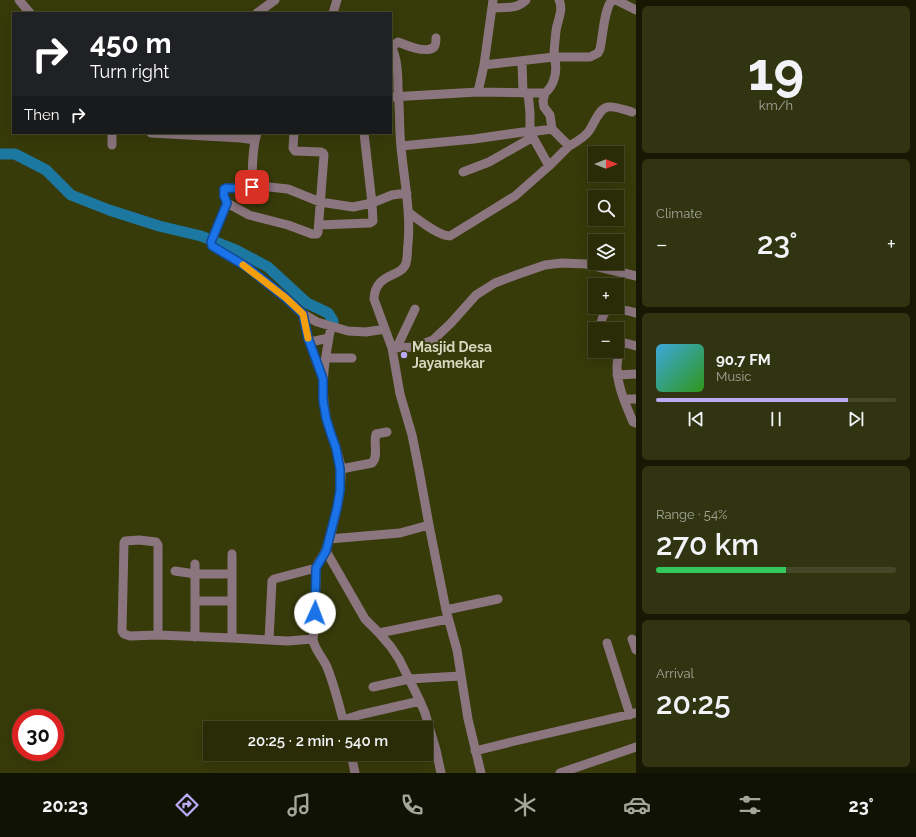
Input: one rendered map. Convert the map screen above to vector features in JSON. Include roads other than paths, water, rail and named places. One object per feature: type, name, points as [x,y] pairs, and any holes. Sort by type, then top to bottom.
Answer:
[{"type":"street","points":[[19,0],[29,12]]},
{"type":"street","points":[[258,12],[275,0]]},
{"type":"street","points":[[333,12],[337,0]]},
{"type":"street","points":[[478,92],[484,65],[493,4],[515,7],[526,0]]},
{"type":"street","points":[[559,0],[561,10],[556,30],[554,57],[556,67],[555,75],[550,89],[545,93],[543,101],[544,106],[550,115],[552,129],[569,146]]},
{"type":"street","points":[[484,65],[554,57],[590,57],[598,53],[601,45],[606,12],[612,0]]},
{"type":"street","points":[[616,0],[636,10]]},
{"type":"street","points":[[436,38],[435,46],[426,50],[398,42],[392,49],[396,60],[395,97],[407,193],[409,230],[406,262],[404,268],[382,280],[374,292],[374,299],[394,348],[400,394],[412,435],[448,620],[457,650],[468,719],[481,773]]},
{"type":"street","points":[[522,61],[532,135],[549,166]]},
{"type":"street","points":[[395,97],[478,92],[545,93]]},
{"type":"street","points":[[408,212],[445,236],[450,236],[515,196],[569,146],[577,142],[588,132],[602,109],[612,107],[632,112]]},
{"type":"street","points":[[463,172],[489,162],[518,146],[532,135],[552,129]]},
{"type":"street","points":[[401,146],[474,139],[514,133],[532,135]]},
{"type":"street","points":[[514,133],[518,146]]},
{"type":"street","points":[[112,134],[112,145]]},
{"type":"street","points":[[168,134],[241,138],[256,137],[252,187]]},
{"type":"street","points":[[294,134],[293,148],[295,151],[323,153],[324,161],[320,202],[319,225],[317,234],[312,234],[288,225],[249,215],[227,203],[224,196],[224,189],[226,188],[246,189],[252,187],[269,187],[288,189],[320,202],[353,207],[372,203],[392,195],[407,193]]},
{"type":"street","points":[[319,225],[370,223],[372,220],[372,203],[364,134]]},
{"type":"street","points":[[227,203],[213,238],[212,246],[247,267],[286,298],[303,314],[317,322],[348,331],[366,332],[385,329]]},
{"type":"street","points":[[394,348],[415,346],[433,340],[451,323],[476,295],[495,283],[545,265],[586,264],[636,276]]},
{"type":"street","points":[[394,348],[416,309]]},
{"type":"street","points":[[601,322],[604,314],[612,309],[636,313]]},
{"type":"street","points":[[303,314],[310,342],[323,379]]},
{"type":"street","points":[[330,327],[323,379],[323,400],[326,418],[336,448],[340,469],[340,490],[326,551],[316,568],[313,639],[318,652],[327,667],[343,721]]},
{"type":"street","points":[[310,342],[329,338]]},
{"type":"street","points":[[624,343],[636,346]]},
{"type":"street","points":[[326,358],[352,358]]},
{"type":"street","points":[[618,358],[617,375],[620,387],[633,422],[636,423]]},
{"type":"street","points":[[617,375],[636,374]]},
{"type":"street","points":[[624,399],[636,399]]},
{"type":"street","points":[[340,469],[372,463],[376,456],[374,436],[376,434],[387,432]]},
{"type":"street","points":[[329,539],[400,533],[429,525]]},
{"type":"street","points":[[158,636],[158,545],[156,542],[140,540],[125,541],[122,631],[124,634],[130,636],[158,636],[195,636],[288,641],[313,639]]},
{"type":"street","points":[[326,551],[365,620],[379,633],[399,659],[420,702],[442,773]]},
{"type":"street","points":[[232,554],[232,638]]},
{"type":"street","points":[[195,564],[195,636]]},
{"type":"street","points":[[269,640],[272,582],[274,579],[316,568]]},
{"type":"street","points":[[175,571],[195,574],[232,574]]},
{"type":"street","points":[[446,610],[498,599]]},
{"type":"street","points":[[195,601],[232,601]]},
{"type":"street","points":[[379,633],[448,620]]},
{"type":"street","points":[[632,639],[636,650]]},
{"type":"street","points":[[475,751],[633,714],[607,643]]},
{"type":"street","points":[[373,687],[408,679],[460,676]]},
{"type":"street","points":[[349,721],[359,715],[420,702]]},
{"type":"street","points":[[560,773],[636,747]]},
{"type":"street","points":[[352,761],[355,773]]},
{"type":"waterway","points":[[0,154],[15,154],[46,170],[71,195],[109,210],[159,226],[201,236],[236,250],[268,267],[307,303],[328,313],[333,321],[333,324]]},
{"type":"place","name":"Masjid Desa Jayamekar","points":[[404,355]]}]
